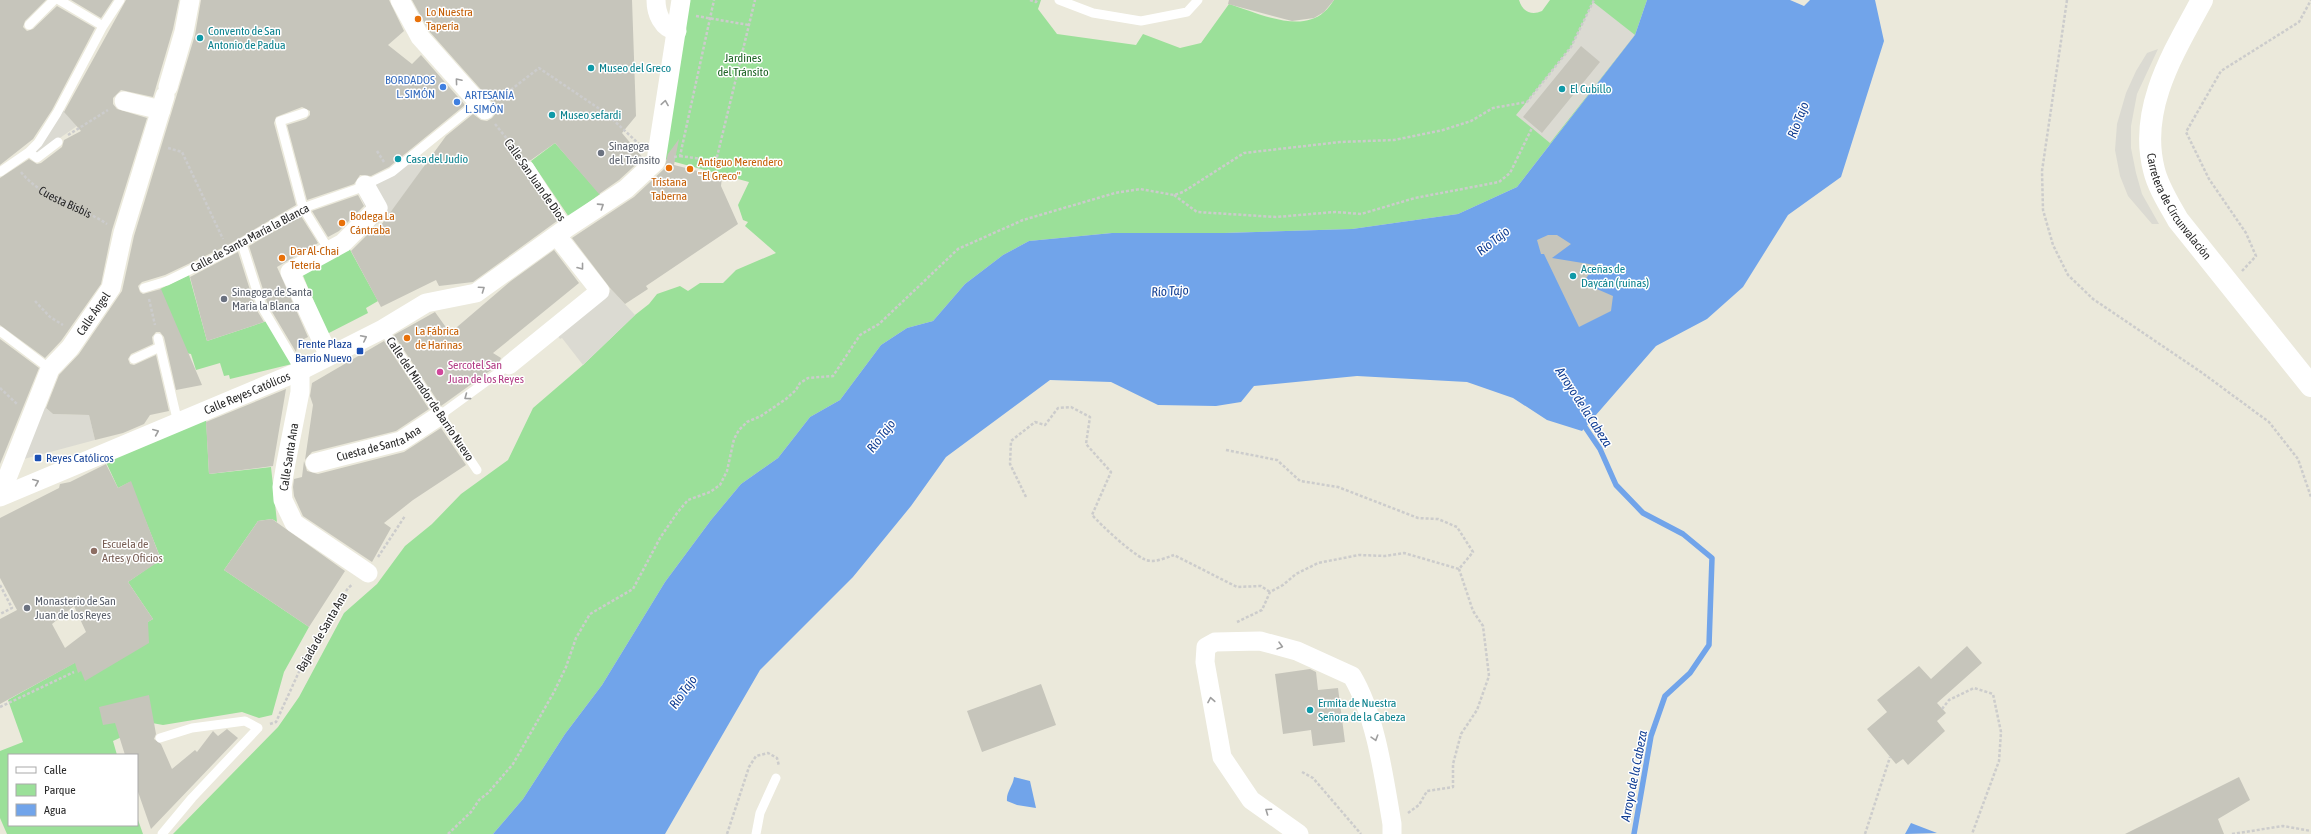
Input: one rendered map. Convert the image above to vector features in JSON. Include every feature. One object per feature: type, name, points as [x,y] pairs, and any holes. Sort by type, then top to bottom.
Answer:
[{"type":"main road","name":"Carretera de Circunvalación","points":[[2202,0],[2175,50],[2155,98],[2150,144],[2154,170],[2174,214],[2311,386]]},
{"type":"street","name":"Calle Ángel","points":[[0,497],[50,369],[79,335],[111,288],[116,230],[164,98],[184,32],[190,0]]},
{"type":"street","points":[[400,0],[420,36],[481,107]]},
{"type":"street","points":[[656,0],[660,20],[671,30],[679,14]]},
{"type":"street","points":[[656,161],[679,14]]},
{"type":"street","points":[[124,101],[164,98]]},
{"type":"street","name":"Calle Reyes Católicos","points":[[0,497],[300,371],[383,329],[426,303],[476,293],[626,189],[656,161]]},
{"type":"street","points":[[328,356],[290,272],[344,243],[378,208],[361,187]]},
{"type":"street","points":[[509,365],[600,291],[563,232]]},
{"type":"street","name":"Calle Santa Ana","points":[[300,371],[300,392],[282,486],[285,506],[294,523],[368,573]]},
{"type":"street","name":"Cuesta de Santa Ana","points":[[315,462],[402,441],[439,416]]},
{"type":"street","points":[[1299,834],[1251,800],[1222,757],[1205,662],[1206,647],[1214,642],[1260,641],[1284,646],[1352,676],[1357,685],[1376,742],[1392,829]]},
{"type":"lane","points":[[29,25],[54,0]]},
{"type":"lane","points":[[59,0],[103,26]]},
{"type":"lane","points":[[0,172],[38,144],[57,113],[103,26],[120,0]]},
{"type":"lane","points":[[1059,0],[1093,13],[1141,21],[1187,12],[1198,0]]},
{"type":"lane","name":"Calle de Santa María la Blanca","points":[[145,287],[167,281],[242,244],[251,237],[303,208],[361,187],[392,172],[413,155],[481,107]]},
{"type":"lane","points":[[304,113],[280,121],[303,208],[329,250]]},
{"type":"lane","points":[[29,152],[37,158],[58,142]]},
{"type":"lane","name":"Calle San Juan de Dios","points":[[529,166],[563,232]]},
{"type":"lane","points":[[242,244],[262,306],[300,371]]},
{"type":"lane","name":"Calle del Mirador de Barrio Nuevo","points":[[383,329],[439,416],[477,470]]},
{"type":"lane","points":[[0,331],[50,369]]},
{"type":"lane","points":[[134,359],[159,343],[178,423]]},
{"type":"lane","points":[[439,416],[509,365]]},
{"type":"lane","points":[[160,738],[192,728],[245,721],[258,728],[192,798],[162,834]]},
{"type":"lane","points":[[756,834],[760,813],[776,778]]},
{"type":"path","points":[[680,156],[714,0]]},
{"type":"path","points":[[481,107],[540,68],[589,104],[607,114],[656,161],[680,156],[716,161],[755,0]]},
{"type":"path","points":[[1030,0],[1036,2],[1037,0]]},
{"type":"path","points":[[1174,195],[1192,188],[1244,153],[1340,142],[1394,140],[1443,130],[1471,121],[1493,108],[1527,102],[1571,47],[1594,0]]},
{"type":"path","points":[[2067,0],[2042,171],[2043,210],[2056,251],[2068,274],[2094,299],[2152,337],[2269,422],[2298,459],[2311,497]]},
{"type":"path","points":[[2230,284],[2256,256],[2246,233],[2209,179],[2186,132],[2221,71],[2299,22],[2311,0]]},
{"type":"path","points":[[679,14],[749,25]]},
{"type":"path","points":[[58,142],[124,101]]},
{"type":"path","name":"Calle San Juan de Dios","points":[[481,107],[529,166]]},
{"type":"path","points":[[448,834],[471,812],[478,800],[488,793],[512,764],[554,692],[566,667],[576,638],[590,614],[634,588],[660,538],[677,513],[688,500],[710,492],[720,485],[727,471],[734,439],[739,430],[747,422],[761,416],[786,399],[796,390],[800,383],[808,378],[827,378],[833,376],[860,334],[879,324],[958,250],[1023,220],[1115,193],[1140,189],[1174,195],[1197,212],[1276,216],[1335,212],[1360,214],[1415,198],[1499,182],[1510,173],[1532,128]]},
{"type":"path","points":[[182,152],[216,224]]},
{"type":"path","name":"Cuesta Bisbis","points":[[13,162],[23,175],[45,192],[90,213],[116,230]]},
{"type":"path","points":[[145,287],[159,343]]},
{"type":"path","points":[[35,301],[50,317],[79,335]]},
{"type":"path","points":[[0,388],[17,404]]},
{"type":"path","points":[[1026,497],[1010,464],[1011,440],[1035,422],[1045,425],[1058,408],[1071,407],[1090,417],[1086,444],[1111,472],[1092,515],[1102,527],[1144,560],[1156,561],[1174,555],[1237,586],[1261,586],[1270,592]]},
{"type":"path","points":[[1226,450],[1277,460],[1300,481],[1338,487],[1418,518],[1438,520],[1457,527],[1473,552],[1459,570]]},
{"type":"path","name":"Bajada de Santa Ana","points":[[258,728],[276,722],[303,663],[348,588],[368,573],[405,516]]},
{"type":"path","points":[[1214,642],[1222,630],[1262,610],[1270,592],[1284,585],[1296,574],[1318,563],[1359,555],[1385,556],[1404,553],[1459,570]]},
{"type":"path","points":[[1392,829],[1419,805],[1427,791],[1453,787],[1454,764],[1461,734],[1477,710],[1489,676],[1483,626],[1473,611],[1459,570]]},
{"type":"path","points":[[0,587],[12,608],[0,614]]},
{"type":"path","points":[[0,707],[74,672]]},
{"type":"path","points":[[1942,709],[1949,700],[1974,688],[1993,694],[2001,732],[1999,762],[1972,834]]},
{"type":"path","points":[[727,834],[749,767],[756,756],[768,753],[777,758],[779,768],[776,778]]},
{"type":"path","points":[[1865,834],[1890,757]]},
{"type":"path","points":[[1302,772],[1313,778],[1361,834]]},
{"type":"path","points":[[2232,834],[2282,826],[2311,831]]},
{"type":"green space","name":"Jardines del Tránsito","points":[[689,0],[1041,0],[1038,9],[1057,34],[1136,45],[1143,34],[1180,48],[1201,43],[1229,4],[1277,19],[1303,21],[1314,18],[1324,12],[1334,0],[1519,0],[1520,4],[1525,10],[1534,13],[1542,11],[1550,0],[1647,0],[1635,35],[1517,187],[1458,214],[1352,229],[1224,233],[1112,233],[1029,241],[1003,255],[965,284],[933,321],[907,328],[881,345],[840,400],[810,417],[778,458],[741,484],[711,520],[665,582],[602,685],[565,734],[523,799],[493,834],[173,834],[278,727],[299,697],[344,613],[377,584],[405,546],[432,524],[461,494],[508,460],[533,408],[583,365],[635,315],[649,304],[657,294],[680,286],[688,291],[700,283],[723,283],[736,270],[776,253],[745,226],[748,222],[743,220],[738,205],[749,182],[664,159]]},
{"type":"green space","name":"Sinagoga del Tránsito","points":[[555,143],[600,194],[569,217],[531,161]]},
{"type":"green space","points":[[348,246],[378,301],[366,308],[368,313],[327,334],[302,273]]},
{"type":"green space","points":[[189,275],[207,341],[267,321],[292,364],[230,379],[229,375],[224,376],[220,363],[196,370],[191,354],[186,353],[160,289]]},
{"type":"green space","points":[[206,417],[209,474],[271,467],[277,522],[272,519],[258,521],[224,570],[309,627],[284,672],[272,715],[259,718],[242,712],[163,725],[152,723],[113,741],[117,754],[8,754],[8,826],[138,826],[138,820],[143,834],[7,834],[0,818],[0,751],[23,742],[8,700],[153,619],[128,582],[161,559],[130,482],[118,488],[105,460]]},
{"type":"shaded area","points":[[1593,2],[1635,35],[1550,143],[1516,115],[1571,47]]},
{"type":"shaded area","points":[[2158,49],[2137,94],[2131,126],[2131,148],[2142,194],[2159,224],[2152,224],[2128,196],[2120,176],[2115,150],[2117,124],[2126,93],[2136,71],[2147,53]]},
{"type":"shaded area","points":[[62,109],[77,126],[57,140],[38,161],[32,154]]},
{"type":"shaded area","points":[[415,157],[424,167],[388,216],[374,226],[355,185]]},
{"type":"shaded area","points":[[611,289],[635,315],[583,365],[562,338],[560,339],[558,336]]},
{"type":"shaded area","points":[[41,404],[53,414],[89,415],[95,440],[24,459]]},
{"type":"water","name":"Río Tajo","points":[[1647,0],[1790,0],[1804,6],[1810,0],[1875,0],[1884,41],[1841,177],[1788,215],[1743,287],[1707,319],[1656,346],[1582,431],[1547,420],[1513,398],[1467,382],[1357,376],[1254,386],[1241,402],[1216,406],[1158,405],[1111,382],[1050,380],[946,457],[911,506],[853,577],[760,670],[665,834],[493,834],[523,799],[565,734],[602,685],[665,582],[711,520],[741,484],[778,458],[810,417],[840,400],[881,345],[907,328],[933,321],[965,284],[1003,255],[1029,241],[1112,233],[1224,233],[1352,229],[1458,214],[1517,187],[1635,35]]},
{"type":"water","points":[[1014,777],[1030,781],[1036,808],[1017,805],[1007,801]]},
{"type":"water","points":[[1911,823],[1937,833],[1905,834]]},
{"type":"building","points":[[0,0],[46,0],[25,21],[23,27],[27,31],[33,29],[57,6],[95,28],[52,110],[33,139],[0,165]]},
{"type":"building","points":[[71,0],[113,0],[101,18]]},
{"type":"building","points":[[126,0],[179,0],[173,29],[153,97],[121,90],[113,98],[113,104],[117,109],[147,118],[112,230],[101,284],[61,341],[45,358],[0,325],[0,178],[29,159],[37,164],[41,163],[62,147],[64,140],[81,131],[64,112]]},
{"type":"building","points":[[201,0],[389,0],[404,31],[388,45],[412,64],[421,55],[465,105],[389,167],[371,176],[360,175],[354,184],[307,200],[287,125],[306,119],[310,115],[310,111],[302,107],[276,117],[274,123],[296,205],[226,246],[165,275],[142,282],[138,286],[140,292],[143,294],[161,289],[202,385],[176,390],[164,337],[160,332],[156,332],[152,337],[153,344],[131,354],[128,359],[130,364],[134,365],[156,355],[169,411],[150,415],[144,424],[123,433],[95,440],[89,415],[53,414],[46,408],[59,375],[79,354],[122,291],[134,236],[195,35]]},
{"type":"building","points":[[412,0],[632,0],[636,116],[622,133],[643,158],[619,180],[599,194],[555,143],[531,160],[525,161],[523,167],[557,221],[473,282],[439,286],[436,280],[381,307],[351,251],[374,228],[376,232],[446,136],[473,114],[481,120],[487,121],[496,113],[493,103],[429,31]]},
{"type":"building","points":[[1229,0],[1334,0],[1324,12],[1314,18],[1292,21],[1228,4]]},
{"type":"building","name":"El Cubillo","points":[[1581,46],[1600,62],[1542,133],[1523,117]]},
{"type":"building","points":[[679,139],[674,165],[722,177],[721,186],[738,224],[646,286],[648,289],[625,304],[610,288],[572,238],[634,197],[664,169],[668,154]]},
{"type":"building","points":[[358,195],[364,206],[339,231],[328,237],[312,211]]},
{"type":"building","points":[[301,216],[318,243],[277,267],[308,337],[298,342],[296,352],[268,305],[249,246]]},
{"type":"building","points":[[1548,235],[1557,235],[1571,244],[1552,258],[1595,265],[1583,283],[1613,296],[1611,311],[1579,327],[1544,254],[1541,254],[1537,240]]},
{"type":"building","points":[[554,250],[579,283],[493,353],[501,358],[498,365],[441,406],[394,335],[435,312],[450,333],[511,281]]},
{"type":"building","name":"Sinagoga de Santa María la Blanca","points":[[238,252],[256,309],[264,322],[207,341],[190,277]]},
{"type":"building","points":[[0,339],[39,368],[0,464]]},
{"type":"building","points":[[384,341],[429,409],[396,431],[312,452],[305,460],[313,405],[310,396],[312,383]]},
{"type":"building","points":[[286,389],[273,466],[209,474],[206,422]]},
{"type":"building","points":[[441,428],[466,465],[413,500],[384,523],[391,528],[372,562],[303,516],[294,496],[293,487],[294,479],[302,477],[304,461],[307,471],[318,474],[404,452]]},
{"type":"building","points":[[106,464],[118,488],[131,481],[161,560],[128,582],[153,619],[148,622],[149,643],[85,681],[81,671],[78,673],[75,663],[0,704],[0,619],[17,610],[0,578],[0,518],[59,488],[60,484],[70,482]],"holes":[[[74,606],[86,632],[65,648],[52,624]]]},
{"type":"building","points":[[272,519],[345,571],[309,627],[224,570],[258,521]]},
{"type":"building","points":[[1967,646],[1982,663],[1937,703],[1946,713],[1937,721],[1945,731],[1908,765],[1903,759],[1896,764],[1867,729],[1887,712],[1877,700],[1919,666],[1931,679]]},
{"type":"building","name":"Ermita de Nuestra Señora de la Cabeza","points":[[1310,669],[1316,672],[1318,690],[1338,688],[1345,742],[1313,746],[1311,730],[1283,734],[1275,674]]},
{"type":"building","points":[[1041,684],[1056,725],[982,752],[967,711]]},
{"type":"building","points":[[149,695],[156,734],[154,739],[161,744],[172,769],[195,750],[197,752],[213,731],[218,736],[227,729],[238,738],[151,829],[138,792],[138,754],[125,754],[115,723],[103,725],[99,707]]},
{"type":"building","points":[[2239,777],[2250,800],[2218,819],[2224,834],[2125,834]]},
{"type":"waterway","name":"Arroyo de la Cabeza","points":[[1581,421],[1600,449],[1616,485],[1643,513],[1683,534],[1712,558],[1709,645],[1690,673],[1665,696],[1651,736],[1634,834]]},
{"type":"place","name":"Lo Nuestra Tapería","points":[[418,19]]},
{"type":"place","name":"Convento de San Antonio de Padua","points":[[200,38]]},
{"type":"place","name":"Museo del Greco","points":[[591,68]]},
{"type":"place","name":"BORDADOS L. SIMÓN","points":[[443,87]]},
{"type":"place","name":"El Cubillo","points":[[1562,89]]},
{"type":"place","name":"ARTESANÍA L. SIMÓN","points":[[457,102]]},
{"type":"place","name":"Museo sefardi","points":[[552,115]]},
{"type":"place","name":"Sinagoga del Tránsito","points":[[601,153]]},
{"type":"place","name":"Casa del Judío","points":[[398,159]]},
{"type":"place","name":"Tristana Taberna","points":[[669,168]]},
{"type":"place","name":"Antiguo Merendero \"El Greco\"","points":[[690,169]]},
{"type":"place","name":"Bodega La Cántraba","points":[[342,223]]},
{"type":"place","name":"Dar Al-Chai Tetería","points":[[282,258]]},
{"type":"place","name":"Aceñas de Daycán (ruinas)","points":[[1573,276]]},
{"type":"place","name":"Sinagoga de Santa María la Blanca","points":[[224,299]]},
{"type":"place","name":"La Fábrica de Harinas","points":[[407,338]]},
{"type":"place","name":"Frente Plaza Barrio Nuevo","points":[[360,351]]},
{"type":"place","name":"Sercotel San Juan de los Reyes","points":[[440,372]]},
{"type":"place","name":"Reyes Católicos","points":[[38,458]]},
{"type":"place","name":"Escuela de Artes y Oficios","points":[[94,551]]},
{"type":"place","name":"Monasterio de San Juan de los Reyes","points":[[27,608]]},
{"type":"place","name":"Ermita de Nuestra Señora de la Cabeza","points":[[1310,710]]}]
